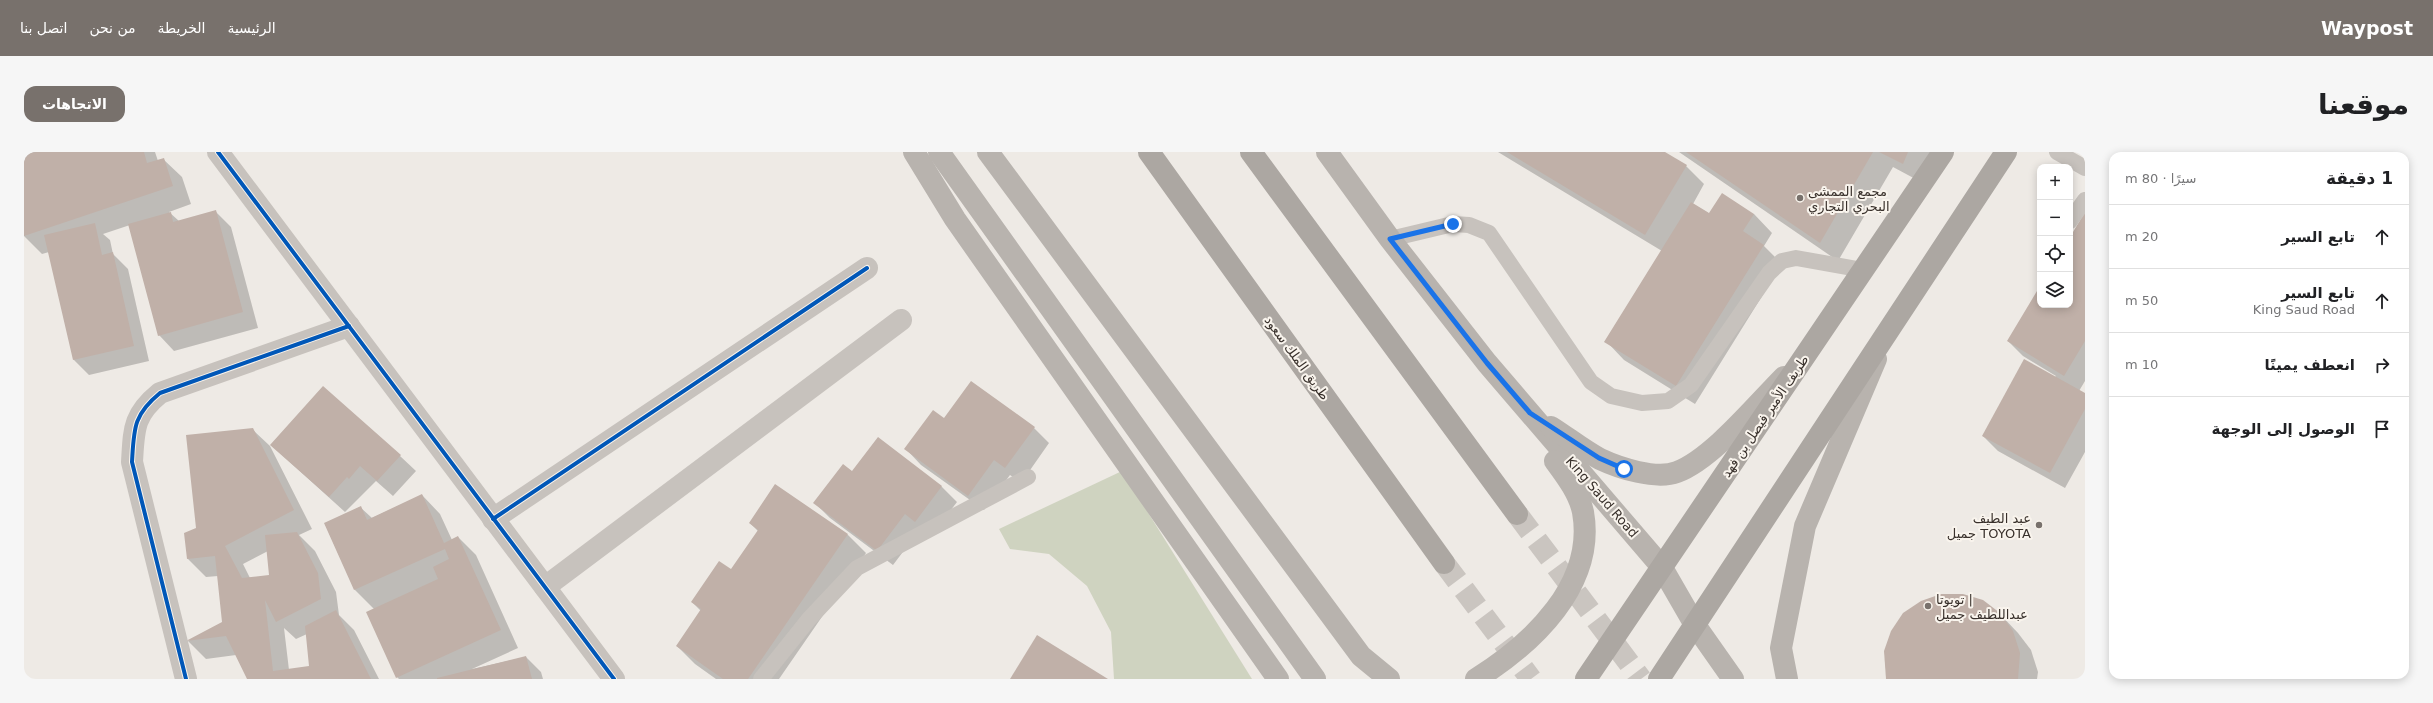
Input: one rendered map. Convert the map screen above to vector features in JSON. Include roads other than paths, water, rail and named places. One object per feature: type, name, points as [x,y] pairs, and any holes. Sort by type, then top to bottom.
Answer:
[{"type":"main road","points":[[914,152],[955,219],[1278,679]]},
{"type":"main road","points":[[939,152],[1314,679]]},
{"type":"main road","points":[[988,152],[1361,656],[1389,679]]},
{"type":"main road","name":"طريق الملك سعود","points":[[1149,152],[1444,563]]},
{"type":"main road","points":[[1251,152],[1517,514]]},
{"type":"main road","name":"King Saud Road","points":[[1328,152],[1390,239],[1487,363],[1661,566],[1695,625],[1732,679]]},
{"type":"main road","name":"طريف الأمير فيصل بن فهد","points":[[1586,679],[1661,566],[1943,152]]},
{"type":"main road","points":[[1659,679],[2006,152]]},
{"type":"main road","points":[[1787,679],[1782,648],[1805,526],[1892,323]]},
{"type":"main road","points":[[1530,413],[1599,458],[1624,469],[1651,473],[1676,472],[1703,458],[1804,357]]},
{"type":"main road","points":[[1476,679],[1523,645],[1547,621],[1565,597],[1577,568],[1585,539],[1582,510],[1571,483],[1487,363]]},
{"type":"street","points":[[218,152],[614,679]]},
{"type":"street","points":[[493,519],[868,268]]},
{"type":"street","points":[[545,587],[901,320]]},
{"type":"street","points":[[186,679],[132,462],[134,431],[144,407],[160,393],[349,326]]},
{"type":"lane","points":[[2057,152],[2085,168]]},
{"type":"lane","points":[[2073,217],[2085,200]]},
{"type":"lane","points":[[1390,239],[1453,224],[1469,225],[1489,233],[1591,382],[1611,396],[1642,404],[1668,401],[1690,385],[1769,273],[1782,261],[1796,258],[1863,270]]},
{"type":"lane","points":[[762,679],[809,619],[857,568],[1028,477]]},
{"type":"tunnel","points":[[1517,514],[1641,679]]},
{"type":"tunnel","points":[[1444,563],[1531,679]]},
{"type":"place","name":"مجمع الممشى البحري التجاري","points":[[1800,198]]},
{"type":"place","name":"عبد الطيف جميل TOYOTA","points":[[2039,525]]},
{"type":"place","name":"تويوتا | عبداللطيف جميل","points":[[1928,606]]}]
